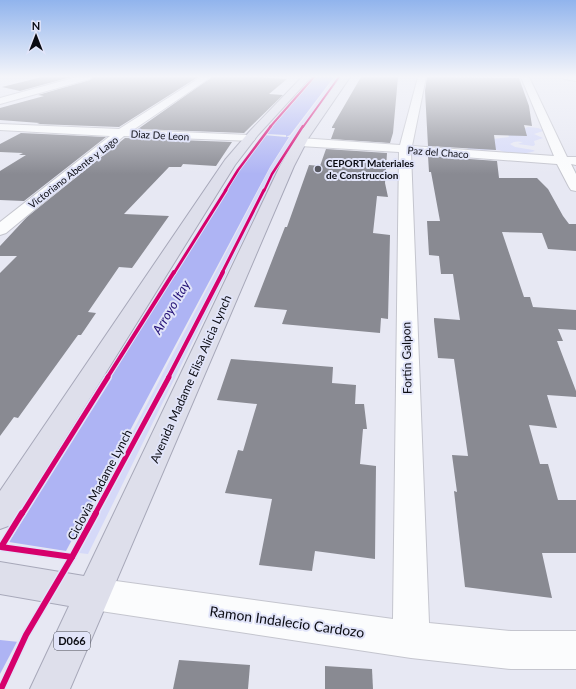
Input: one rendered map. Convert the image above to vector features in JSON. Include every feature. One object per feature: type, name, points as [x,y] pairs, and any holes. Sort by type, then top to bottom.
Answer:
[{"type":"highway","points":[[0,516],[230,163],[249,139],[277,109]]},
{"type":"highway","name":"Avenida Madame Elisa Alicia Lynch","points":[[50,689],[300,142],[323,109]]},
{"type":"highway","name":"Ramon Indalecio Cardozo","points":[[0,578],[94,594]]},
{"type":"street","name":"Victoriano Abente y Lago","points":[[0,230],[122,133],[158,109]]},
{"type":"street","name":"Fortín Galpon","points":[[411,640],[405,150],[415,109]]},
{"type":"street","points":[[539,109],[576,188]]},
{"type":"street","name":"Diaz De Leon","points":[[2,129],[249,139]]},
{"type":"street","name":"Paz del Chaco","points":[[300,142],[576,161]]},
{"type":"street","name":"Ramon Indalecio Cardozo","points":[[94,594],[411,640],[512,650],[576,650]]},
{"type":"shaded area","points":[[311,109],[317,109],[297,137],[279,167],[88,554],[70,552],[270,168],[290,137]]},
{"type":"shaded area","points":[[528,127],[543,130],[534,134],[543,138],[534,141],[535,145],[533,146],[518,144],[523,142],[519,141],[510,144],[515,147],[535,151],[513,154],[498,150],[474,152],[467,149],[472,146],[494,143],[495,142],[493,139],[509,137],[508,135]]},
{"type":"water","points":[[288,109],[310,109],[290,135],[286,137],[286,135],[266,134]]},
{"type":"water","name":"Arroyo Itay","points":[[264,135],[289,137],[270,167],[66,551],[9,542],[242,166]]},
{"type":"water","points":[[0,632],[20,636],[0,674]]},
{"type":"pier","points":[[0,630],[21,634],[22,637],[19,642],[0,640]]},
{"type":"building","points":[[0,109],[147,109],[119,127],[37,124],[40,123],[0,120]]},
{"type":"building","points":[[166,109],[268,109],[244,133],[138,129]]},
{"type":"building","points":[[342,109],[395,109],[393,133],[390,143],[331,139],[335,128],[332,127]]},
{"type":"building","points":[[426,109],[529,109],[532,126],[524,125],[527,136],[494,135],[496,150],[428,146]]},
{"type":"building","points":[[21,133],[106,137],[24,201],[0,200],[0,171],[26,155],[19,155],[23,153],[0,152],[0,144]]},
{"type":"building","points":[[125,138],[232,142],[216,166],[183,164],[181,167],[169,167],[124,214],[169,216],[132,268],[119,267],[88,312],[96,313],[81,335],[78,335],[18,418],[14,417],[0,436],[0,273],[17,256],[0,256],[0,246],[27,217]]},
{"type":"building","points":[[326,149],[387,153],[385,183],[388,197],[377,196],[373,233],[390,235],[388,319],[381,318],[380,333],[282,324],[287,310],[254,307],[285,227],[287,227],[309,165],[320,166]]},
{"type":"building","points":[[428,156],[497,161],[499,178],[537,178],[548,189],[569,224],[576,224],[576,251],[548,249],[542,233],[502,232],[524,297],[530,297],[533,307],[576,310],[576,330],[558,329],[563,341],[557,341],[576,391],[576,397],[547,395],[557,428],[529,425],[540,464],[548,464],[558,500],[576,500],[576,553],[542,553],[552,598],[465,587],[454,491],[457,492],[452,455],[468,456],[454,359],[438,358],[434,318],[460,320],[453,274],[441,274],[439,256],[429,255],[427,221],[440,221],[431,172],[429,172]]},
{"type":"building","points":[[231,359],[333,367],[332,383],[356,385],[355,404],[364,404],[367,429],[363,429],[360,464],[376,466],[375,559],[315,551],[312,571],[259,565],[272,499],[225,493],[238,450],[243,451],[257,404],[217,400]]},
{"type":"building","points":[[179,660],[250,665],[248,689],[173,689]]},
{"type":"building","points":[[325,666],[372,669],[373,689],[325,689]]},
{"type":"cycle path","name":"Ciclovia Madame Lynch","points":[[286,109],[264,134],[238,170],[1,547],[72,557],[176,364],[272,174],[296,136],[316,109]]},
{"type":"cycle path","points":[[1,689],[26,635],[72,557]]},
{"type":"place","name":"CEPORT Materiales de Construccion","points":[[318,169]]}]
